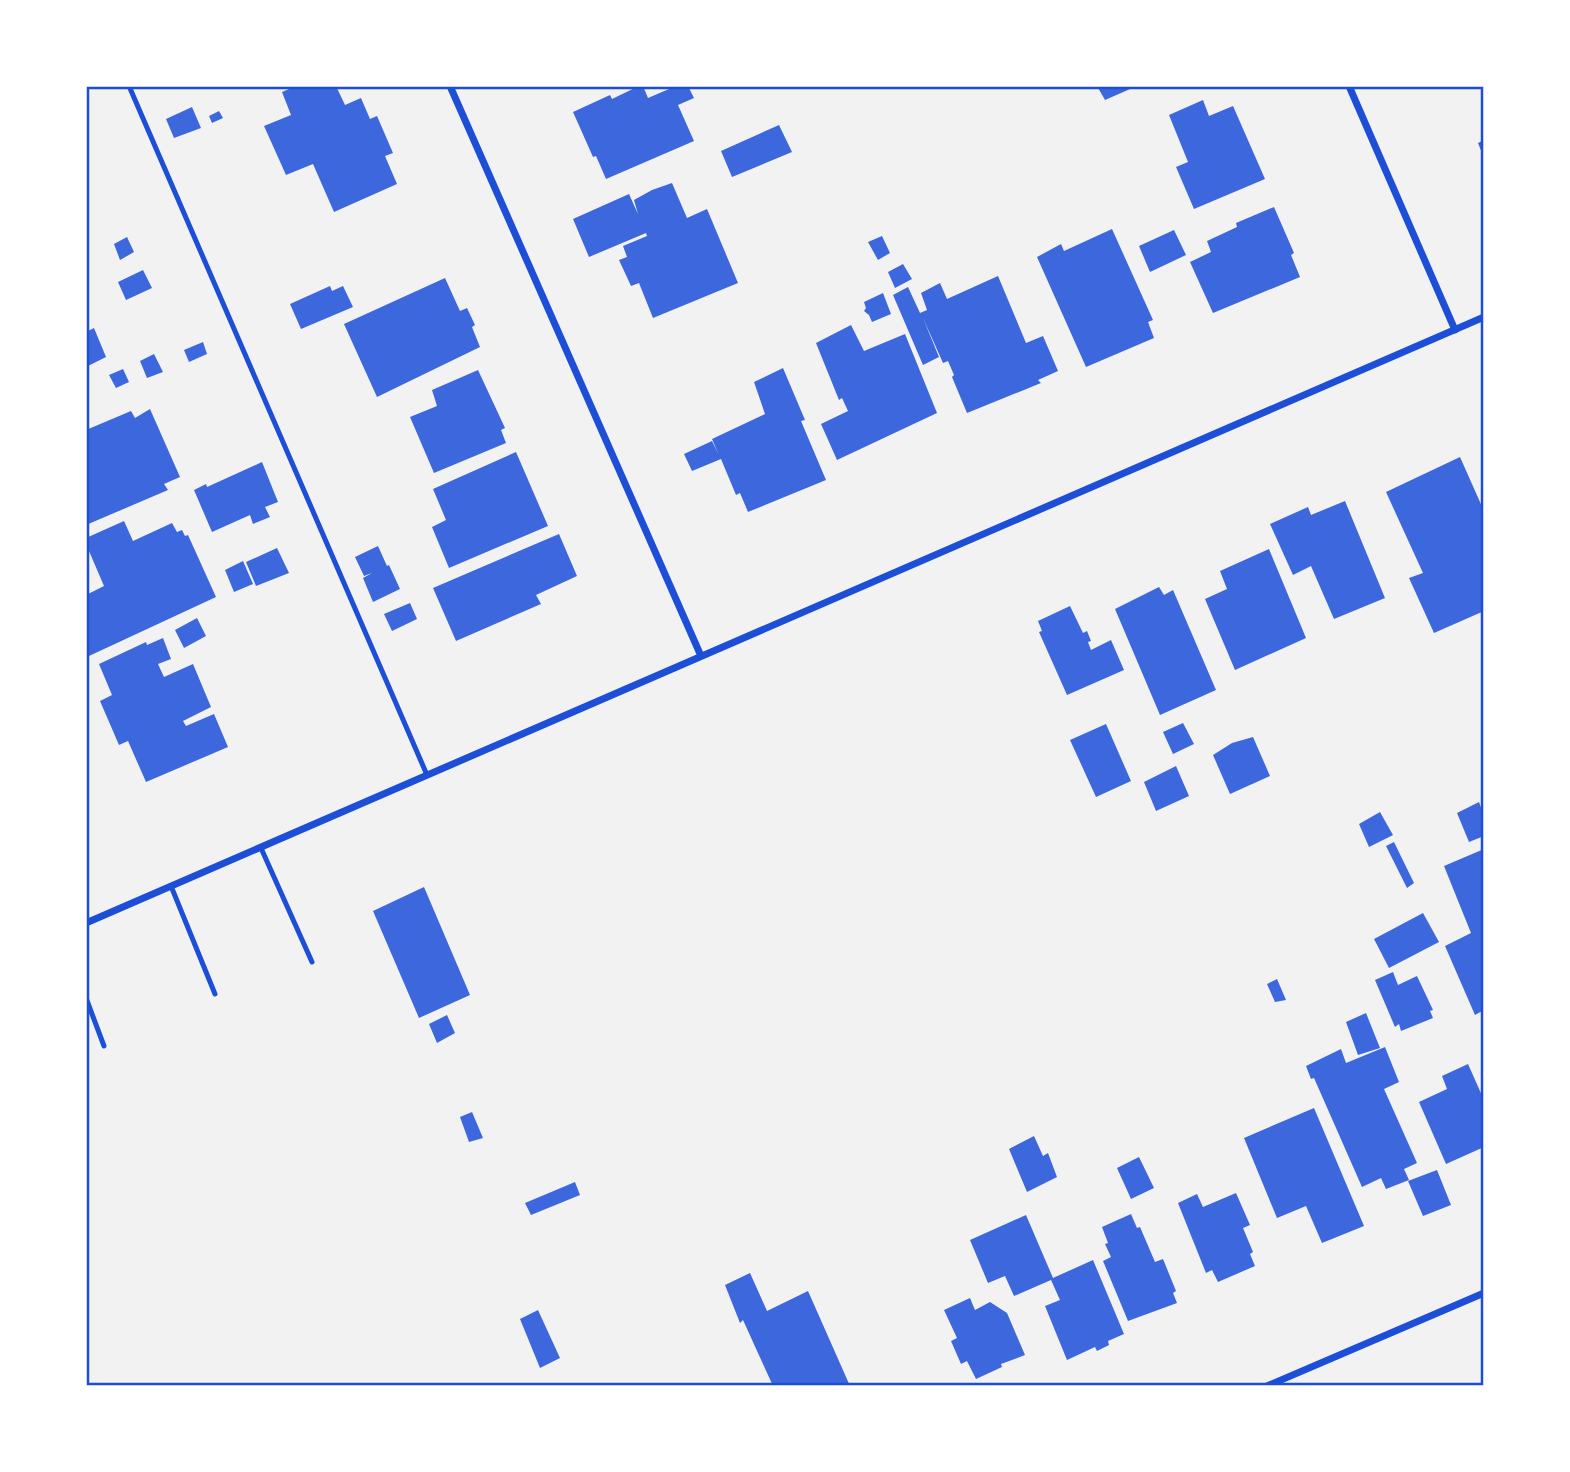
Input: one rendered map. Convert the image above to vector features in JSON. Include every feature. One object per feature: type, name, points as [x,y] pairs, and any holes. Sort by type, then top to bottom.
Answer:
[{"type":"street","points":[[450,86],[701,656]]},
{"type":"street","points":[[1349,86],[1455,330]]},
{"type":"street","points":[[86,923],[1484,317]]},
{"type":"street","points":[[1267,1386],[1484,1293]]},
{"type":"lane","points":[[129,86],[427,775]]},
{"type":"lane","points":[[261,848],[312,962]]},
{"type":"lane","points":[[172,886],[215,994]]},
{"type":"lane","points":[[86,999],[104,1046]]},
{"type":"building","points":[[296,86],[336,86],[345,105],[361,98],[370,119],[377,116],[393,153],[385,156],[397,184],[334,212],[313,164],[286,175],[264,126],[291,115],[282,92]]},
{"type":"building","points":[[643,86],[648,98],[676,86],[688,86],[694,98],[678,105],[694,141],[606,179],[573,112],[610,95],[612,99]]},
{"type":"building","points":[[1097,86],[1137,86],[1105,100]]},
{"type":"building","points":[[1203,100],[1209,116],[1233,106],[1265,179],[1194,209],[1176,167],[1188,162],[1169,115]]},
{"type":"building","points":[[192,107],[201,128],[174,138],[166,119]]},
{"type":"building","points":[[219,111],[223,118],[212,123],[209,116]]},
{"type":"building","points":[[779,125],[792,152],[732,177],[721,151]]},
{"type":"building","points":[[1484,140],[1484,158],[1478,143]]},
{"type":"building","points":[[672,183],[687,218],[707,209],[738,283],[653,318],[639,283],[631,286],[619,260],[627,257],[623,246],[647,236],[646,233],[589,257],[573,219],[629,194],[638,214],[634,200]]},
{"type":"building","points":[[1274,207],[1294,253],[1291,255],[1300,277],[1213,313],[1190,262],[1211,252],[1207,241],[1237,227],[1236,223]]},
{"type":"building","points":[[1112,229],[1153,320],[1148,322],[1154,338],[1086,367],[1037,257],[1061,244],[1064,251]]},
{"type":"building","points":[[1174,230],[1186,255],[1150,272],[1139,246]]},
{"type":"building","points":[[882,236],[890,253],[878,260],[868,242]]},
{"type":"building","points":[[127,237],[134,252],[120,260],[114,244]]},
{"type":"building","points":[[903,264],[912,279],[895,288],[888,272]]},
{"type":"building","points":[[143,270],[152,288],[126,300],[118,282]]},
{"type":"building","points":[[998,276],[1026,343],[1043,336],[1058,371],[1038,380],[1041,383],[967,413],[948,361],[943,363],[923,318],[939,357],[923,365],[893,295],[908,287],[920,313],[927,310],[921,293],[940,283],[947,299]]},
{"type":"building","points":[[445,278],[460,311],[467,308],[475,325],[472,327],[480,347],[377,397],[344,324]]},
{"type":"building","points":[[330,286],[332,291],[343,286],[353,307],[301,329],[290,304]]},
{"type":"building","points":[[883,293],[891,314],[872,322],[864,311],[864,302]]},
{"type":"building","points":[[851,325],[864,351],[905,334],[937,413],[837,460],[821,424],[848,411],[842,398],[839,400],[816,343]]},
{"type":"building","points":[[94,328],[106,357],[86,367],[86,332]]},
{"type":"building","points":[[203,342],[207,354],[189,362],[184,350]]},
{"type":"building","points":[[154,354],[163,372],[147,378],[140,361]]},
{"type":"building","points":[[783,368],[805,420],[801,421],[826,480],[748,512],[740,493],[736,495],[721,459],[692,471],[684,454],[712,441],[718,453],[712,439],[765,414],[754,382]]},
{"type":"building","points":[[123,369],[129,382],[116,388],[109,375]]},
{"type":"building","points":[[478,370],[505,428],[501,430],[506,443],[434,473],[410,417],[437,406],[432,390]]},
{"type":"building","points":[[150,409],[180,477],[164,484],[168,490],[86,525],[86,430],[131,411],[135,418]]},
{"type":"building","points":[[516,452],[548,526],[449,568],[432,527],[446,520],[433,489]]},
{"type":"building","points":[[1460,457],[1484,511],[1484,611],[1434,633],[1409,578],[1423,573],[1386,492]]},
{"type":"building","points":[[262,462],[278,502],[265,507],[270,517],[253,524],[250,515],[212,532],[194,490],[206,484],[207,487]]},
{"type":"building","points":[[1345,501],[1385,598],[1334,619],[1311,566],[1293,575],[1270,524],[1308,507],[1311,515]]},
{"type":"building","points":[[124,521],[133,541],[172,523],[177,532],[182,530],[185,536],[188,535],[216,597],[89,656],[86,648],[86,595],[104,586],[86,544],[86,538]]},
{"type":"building","points":[[559,534],[577,576],[536,595],[541,604],[456,641],[433,588]]},
{"type":"building","points":[[378,546],[400,589],[373,602],[363,578],[372,573],[364,576],[355,557]]},
{"type":"building","points":[[277,548],[289,573],[256,586],[246,562]]},
{"type":"building","points":[[1269,549],[1306,638],[1235,670],[1205,599],[1227,589],[1220,571]]},
{"type":"building","points":[[243,561],[253,584],[234,592],[225,570]]},
{"type":"building","points":[[1159,587],[1164,595],[1173,590],[1216,690],[1160,715],[1115,609]]},
{"type":"building","points":[[410,603],[417,619],[392,631],[384,614]]},
{"type":"building","points":[[1070,606],[1083,633],[1087,631],[1091,650],[1111,640],[1124,670],[1067,695],[1039,632],[1042,631],[1038,621]]},
{"type":"building","points":[[197,618],[206,636],[184,648],[175,630]]},
{"type":"building","points":[[163,638],[171,659],[158,664],[164,677],[193,664],[211,707],[183,721],[186,726],[214,714],[228,747],[146,782],[128,741],[119,745],[100,701],[112,695],[99,664],[146,642],[147,645]]},
{"type":"building","points":[[1183,723],[1194,744],[1173,754],[1163,732]]},
{"type":"building","points":[[1106,724],[1131,781],[1096,797],[1070,740]]},
{"type":"building","points":[[1253,737],[1270,776],[1230,794],[1213,755],[1232,743]]},
{"type":"building","points":[[1176,766],[1189,796],[1156,811],[1144,782]]},
{"type":"building","points":[[1479,802],[1484,816],[1484,836],[1469,842],[1457,813]]},
{"type":"building","points":[[1380,812],[1393,835],[1369,847],[1359,824]]},
{"type":"building","points":[[1394,842],[1414,883],[1407,888],[1386,846]]},
{"type":"building","points":[[1484,849],[1484,1010],[1475,1015],[1445,946],[1471,933],[1444,866]]},
{"type":"building","points":[[424,887],[470,995],[419,1018],[373,911]]},
{"type":"building","points":[[1423,913],[1439,942],[1389,968],[1374,939]]},
{"type":"building","points":[[1393,972],[1398,985],[1417,976],[1433,1010],[1430,1011],[1433,1018],[1401,1031],[1399,1024],[1395,1027],[1375,980]]},
{"type":"building","points":[[1277,979],[1286,1000],[1275,1002],[1267,984]]},
{"type":"building","points":[[1366,1013],[1380,1048],[1358,1055],[1346,1022]]},
{"type":"building","points":[[447,1015],[455,1033],[437,1043],[429,1024]]},
{"type":"building","points":[[1385,1047],[1399,1082],[1384,1089],[1417,1163],[1404,1169],[1409,1180],[1386,1189],[1381,1178],[1362,1187],[1314,1078],[1311,1079],[1306,1066],[1341,1049],[1346,1063]]},
{"type":"building","points":[[1468,1064],[1484,1100],[1484,1147],[1446,1164],[1419,1102],[1447,1089],[1442,1076]]},
{"type":"building","points":[[1314,1108],[1364,1226],[1322,1243],[1306,1206],[1277,1218],[1244,1138]]},
{"type":"building","points":[[472,1112],[483,1138],[469,1142],[460,1117]]},
{"type":"building","points":[[1034,1136],[1043,1156],[1048,1153],[1057,1177],[1027,1192],[1009,1149]]},
{"type":"building","points":[[1139,1157],[1154,1188],[1131,1199],[1117,1168]]},
{"type":"building","points":[[1437,1170],[1451,1205],[1423,1216],[1408,1181]]},
{"type":"building","points":[[575,1182],[580,1195],[531,1215],[525,1203]]},
{"type":"building","points":[[1236,1193],[1250,1225],[1243,1228],[1253,1252],[1250,1254],[1255,1266],[1218,1282],[1212,1270],[1206,1273],[1178,1203],[1197,1194],[1203,1207]]},
{"type":"building","points":[[1131,1214],[1137,1228],[1140,1227],[1155,1262],[1163,1259],[1176,1291],[1173,1293],[1177,1303],[1128,1321],[1103,1261],[1111,1257],[1102,1227]]},
{"type":"building","points":[[1026,1215],[1053,1278],[1093,1260],[1124,1334],[1108,1341],[1109,1345],[1097,1351],[1095,1347],[1067,1360],[1045,1306],[1060,1300],[1051,1280],[1014,1296],[1005,1276],[988,1283],[970,1240]]},
{"type":"building","points":[[750,1273],[767,1311],[808,1291],[850,1386],[773,1386],[743,1320],[740,1323],[725,1285]]},
{"type":"building","points":[[970,1298],[975,1310],[990,1302],[1007,1313],[1025,1355],[1001,1364],[1002,1367],[976,1379],[967,1361],[961,1364],[951,1341],[957,1338],[944,1310]]},
{"type":"building","points":[[538,1310],[560,1358],[540,1368],[520,1319]]}]
